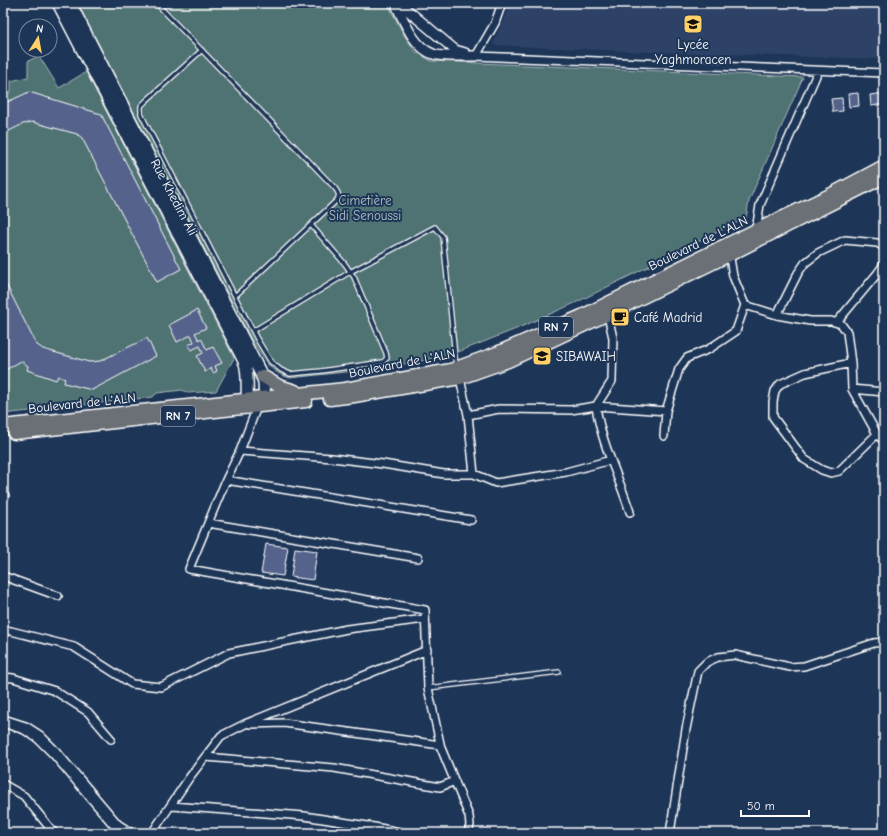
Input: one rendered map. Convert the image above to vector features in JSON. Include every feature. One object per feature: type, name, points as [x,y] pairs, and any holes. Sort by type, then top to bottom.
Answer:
[{"type":"main road","name":"Rue Khedim Ali","points":[[58,3],[245,363],[247,378],[256,403]]},
{"type":"main road","name":"Rue Khedim Ali","points":[[70,3],[262,376],[264,387],[256,403]]},
{"type":"main road","name":"Boulevard de L'ALN","points":[[728,250],[756,230],[826,197],[884,166]]},
{"type":"main road","name":"Boulevard de L'ALN","points":[[3,434],[256,403],[354,396],[458,373],[522,342],[606,309],[884,177]]},
{"type":"main road","name":"Boulevard de L'ALN","points":[[256,403],[304,393],[345,389],[458,373]]},
{"type":"main road","points":[[262,376],[279,386],[304,393]]},
{"type":"main road","name":"Boulevard de L'ALN","points":[[3,426],[201,409]]},
{"type":"main road","points":[[3,721],[25,728],[39,738],[55,753],[117,826],[128,833]]},
{"type":"street","points":[[476,56],[495,23],[502,3]]},
{"type":"street","points":[[400,4],[455,50],[476,56]]},
{"type":"street","points":[[400,4],[409,32],[420,46],[433,55],[884,73]]},
{"type":"street","points":[[756,230],[760,204],[818,71]]},
{"type":"street","points":[[776,315],[798,273],[805,263],[818,253],[845,240],[877,243],[884,247]]},
{"type":"street","points":[[664,436],[666,411],[679,369],[687,358],[709,349],[736,331],[745,305],[733,276],[728,250]]},
{"type":"street","points":[[837,322],[884,264]]},
{"type":"street","points":[[745,305],[776,315],[810,321],[831,321],[841,324],[847,332],[851,363],[852,389],[877,434],[884,441]]},
{"type":"street","points":[[606,309],[613,338],[612,381],[596,406],[611,460],[623,489],[630,512]]},
{"type":"street","points":[[851,363],[805,373],[780,384],[775,391],[773,417],[804,459],[822,470],[831,473],[839,471],[877,434]]},
{"type":"street","points":[[458,373],[468,415],[474,474]]},
{"type":"street","points":[[852,389],[884,392]]},
{"type":"street","points":[[256,403],[240,451],[226,480],[189,568],[425,610],[428,688],[440,745],[469,816],[470,825],[468,833]]},
{"type":"street","points":[[468,415],[499,409],[571,410],[596,406],[666,411]]},
{"type":"street","points":[[240,451],[340,458],[444,474],[474,474],[496,483],[566,472],[611,460]]},
{"type":"street","points":[[226,480],[472,520]]},
{"type":"street","points":[[208,523],[418,558]]},
{"type":"street","points":[[3,576],[58,596]]},
{"type":"street","points":[[3,630],[74,647],[132,684],[161,687],[230,653],[347,629],[425,619]]},
{"type":"street","points":[[670,833],[686,729],[698,671],[707,662],[718,657],[735,655],[746,656],[790,667],[804,666],[874,643],[884,642]]},
{"type":"street","points":[[152,833],[172,806],[189,778],[221,736],[245,724],[427,650]]},
{"type":"street","points":[[3,677],[13,678],[55,691],[88,712],[112,739]]},
{"type":"street","points":[[245,724],[284,723],[440,745]]},
{"type":"street","points":[[206,757],[334,768],[440,787],[455,781]]},
{"type":"street","points":[[3,784],[24,796],[54,833]]},
{"type":"street","points":[[172,806],[304,816],[374,826],[405,833]]},
{"type":"lane","points":[[156,3],[334,187],[339,194],[339,198],[336,201],[235,296]]},
{"type":"lane","points":[[202,50],[146,100],[141,106],[141,114],[253,331],[271,362],[280,370],[290,374],[383,362],[386,358],[386,353],[350,272],[345,264],[311,225]]},
{"type":"lane","points":[[253,331],[350,272],[435,228],[443,237],[458,373]]},
{"type":"lane","points":[[428,688],[559,672]]},
{"type":"shaded area","name":"Lycée Yaghmoracen","points":[[511,3],[884,3],[884,59],[647,52],[493,45]]},
{"type":"green space","name":"Cimetière Sidi Senoussi","points":[[77,3],[387,3],[404,35],[415,51],[431,61],[803,77],[749,201],[746,218],[575,303],[516,329],[448,356],[382,368],[290,378],[272,368],[253,342]]},
{"type":"green space","points":[[35,58],[40,58],[59,88],[86,72],[234,358],[216,391],[188,393],[182,390],[157,393],[153,397],[3,414],[3,96],[11,92],[11,81],[28,77],[28,61]]},
{"type":"building","points":[[29,92],[101,114],[181,269],[157,282],[82,138],[77,134],[32,122],[23,124],[3,134],[3,104]]},
{"type":"building","points":[[858,93],[859,106],[849,107],[848,94]]},
{"type":"building","points":[[884,93],[884,104],[871,106],[870,95]]},
{"type":"building","points":[[842,98],[843,111],[833,112],[831,99]]},
{"type":"building","points":[[3,278],[36,344],[43,349],[89,362],[100,361],[147,338],[156,356],[92,390],[64,383],[65,379],[58,376],[56,380],[27,370],[28,366],[21,361],[4,371]]},
{"type":"building","points":[[197,310],[206,328],[195,333],[199,340],[201,338],[207,350],[213,347],[222,363],[215,366],[217,371],[213,373],[211,368],[205,372],[197,356],[203,353],[200,346],[191,350],[188,345],[194,342],[191,335],[177,342],[169,325]]},
{"type":"building","points":[[266,544],[288,547],[283,576],[261,573]]},
{"type":"building","points":[[295,548],[317,551],[313,580],[291,577]]},
{"type":"place","name":"Lycée Yaghmoracen","points":[[693,24]]},
{"type":"place","name":"Café Madrid","points":[[620,317]]},
{"type":"place","name":"SIBAWAIH","points":[[542,356]]}]
